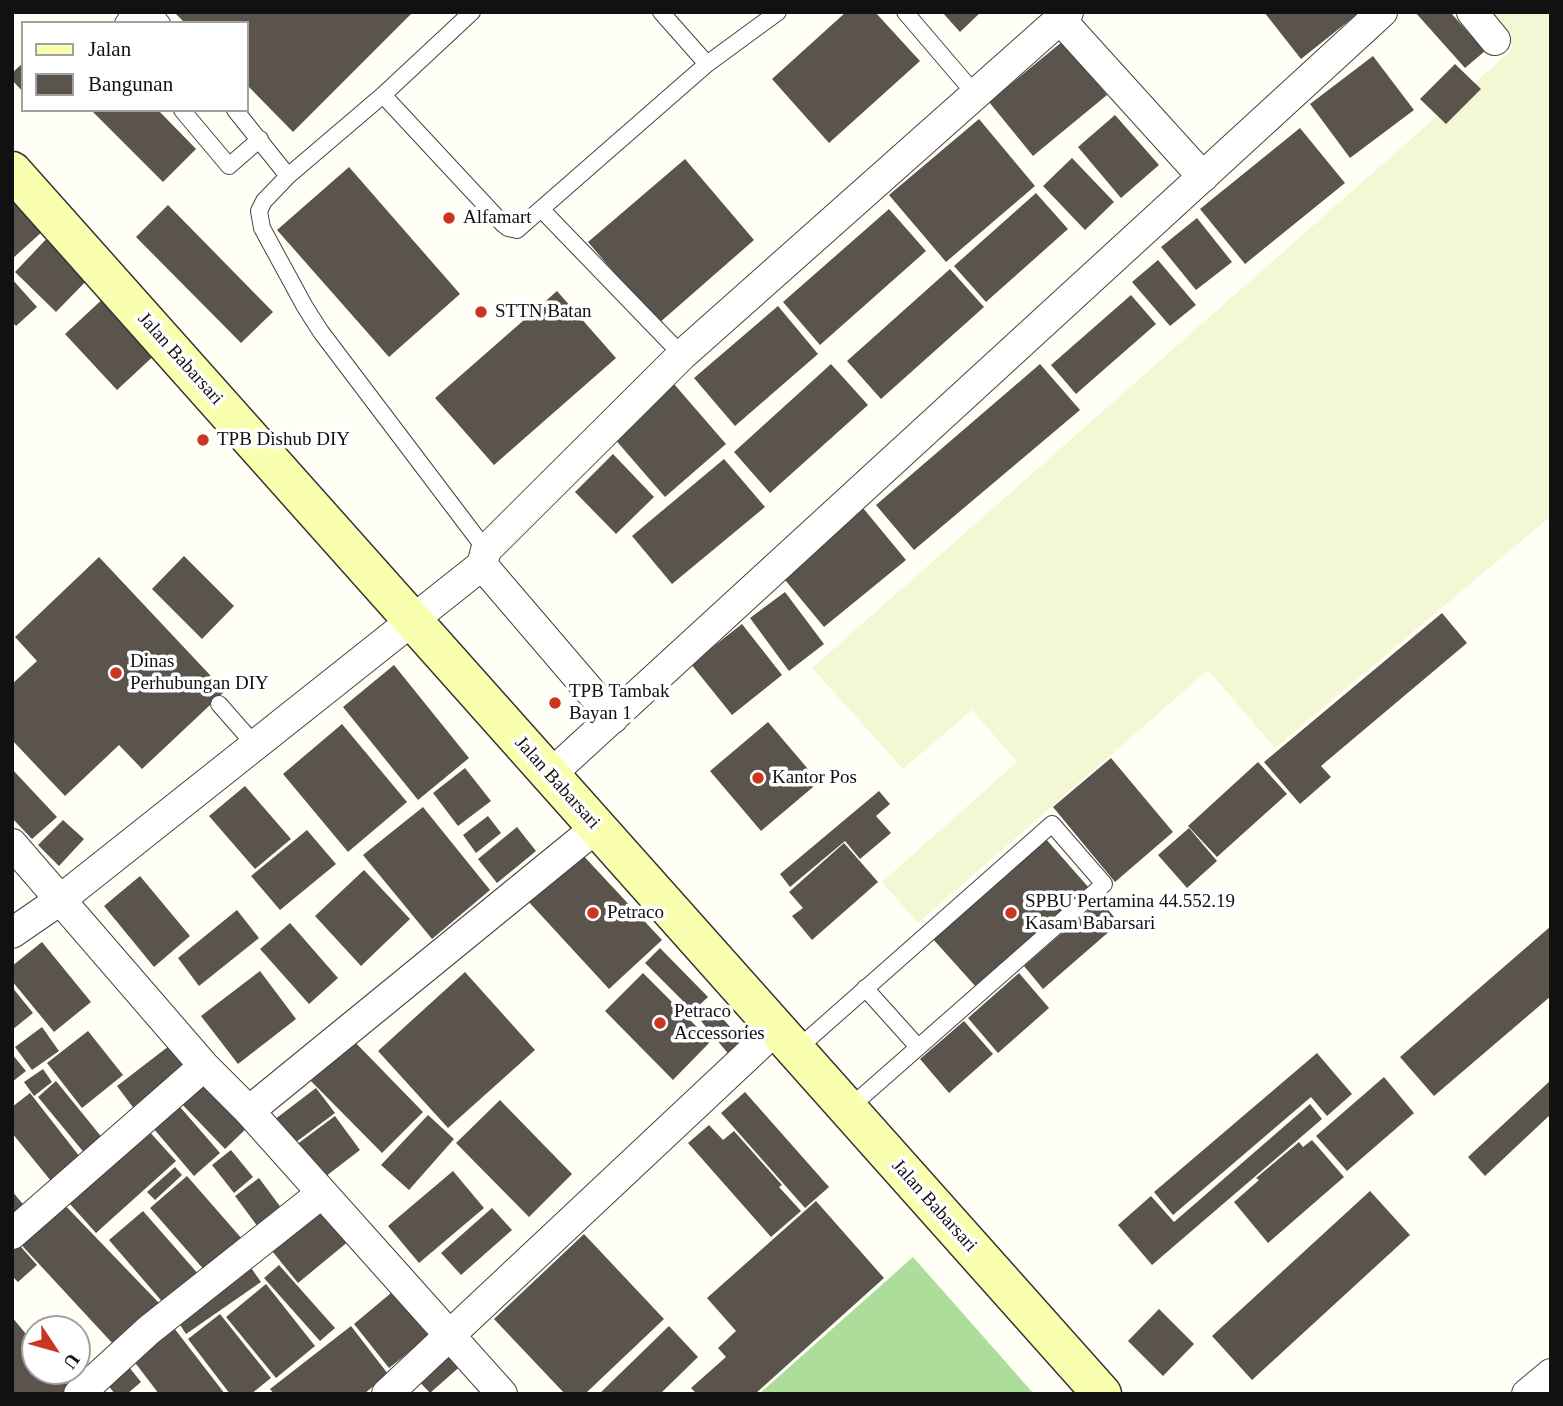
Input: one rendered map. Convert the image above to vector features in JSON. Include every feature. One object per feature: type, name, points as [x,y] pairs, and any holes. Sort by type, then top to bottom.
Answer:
[{"type":"street","points":[[551,775],[1382,12]]},
{"type":"street","points":[[1472,12],[1495,40]]},
{"type":"street","points":[[12,933],[60,900],[412,621],[484,558],[682,355],[1064,16],[1203,177]]},
{"type":"street","name":"Jalan Babarsari","points":[[12,171],[1102,1394]]},
{"type":"street","points":[[484,558],[612,718]]},
{"type":"street","points":[[249,1111],[597,827]]},
{"type":"street","points":[[12,844],[204,1066],[249,1111],[502,1394]]},
{"type":"street","points":[[387,1394],[786,1040]]},
{"type":"street","points":[[12,1234],[204,1066]]},
{"type":"street","points":[[79,1394],[149,1330],[321,1193]]},
{"type":"street","points":[[1527,1394],[1551,1374]]},
{"type":"lane","points":[[472,12],[383,95],[288,176],[264,201],[259,211],[262,228],[321,332],[484,558]]},
{"type":"lane","points":[[661,12],[708,64]]},
{"type":"lane","points":[[383,95],[508,228],[517,230],[708,64],[778,12]]},
{"type":"lane","points":[[905,12],[975,94]]},
{"type":"lane","points":[[124,21],[129,14],[137,13],[154,13],[160,21]]},
{"type":"lane","points":[[184,112],[229,166],[260,139]]},
{"type":"lane","points":[[237,112],[288,176]]},
{"type":"lane","points":[[542,210],[682,355]]},
{"type":"lane","points":[[219,704],[255,745]]},
{"type":"lane","points":[[786,1040],[865,988],[1052,824],[1104,884],[848,1109]]},
{"type":"lane","points":[[865,988],[918,1048]]},
{"type":"green space","points":[[1486,12],[1551,12],[1551,516],[1275,748],[1208,670],[918,923],[882,882],[1017,762],[972,710],[903,769],[812,668],[1514,48]]},
{"type":"green space","points":[[913,1257],[1034,1394],[759,1394]]},
{"type":"building","points":[[174,12],[413,12],[293,132],[248,86],[248,21],[183,21]]},
{"type":"building","points":[[846,12],[875,12],[920,61],[829,143],[772,79]]},
{"type":"building","points":[[942,12],[981,12],[960,32]]},
{"type":"building","points":[[1264,12],[1360,12],[1301,59]]},
{"type":"building","points":[[1415,12],[1450,12],[1485,51],[1465,68]]},
{"type":"building","points":[[1063,41],[1107,95],[1033,156],[989,102]]},
{"type":"building","points":[[1373,56],[1414,110],[1350,158],[1310,104]]},
{"type":"building","points":[[1455,64],[1481,89],[1446,124],[1420,99]]},
{"type":"building","points":[[21,65],[21,90],[12,80],[12,73]]},
{"type":"building","points":[[93,112],[160,112],[196,149],[163,182]]},
{"type":"building","points":[[1115,115],[1159,165],[1121,198],[1078,147]]},
{"type":"building","points":[[979,119],[1035,186],[946,262],[889,195]]},
{"type":"building","points":[[1300,128],[1345,183],[1245,264],[1200,209]]},
{"type":"building","points":[[1072,158],[1114,202],[1085,230],[1043,186]]},
{"type":"building","points":[[685,159],[754,240],[658,324],[588,242]]},
{"type":"building","points":[[349,167],[460,294],[389,357],[277,230]]},
{"type":"building","points":[[12,189],[54,221],[12,259]]},
{"type":"building","points":[[1036,193],[1068,229],[986,302],[954,266]]},
{"type":"building","points":[[168,205],[273,312],[241,343],[136,237]]},
{"type":"building","points":[[889,209],[926,251],[820,345],[783,302]]},
{"type":"building","points":[[1197,218],[1232,262],[1196,290],[1161,247]]},
{"type":"building","points":[[52,233],[93,274],[56,312],[15,272]]},
{"type":"building","points":[[1158,260],[1196,305],[1170,326],[1132,282]]},
{"type":"building","points":[[950,269],[984,307],[881,399],[847,361]]},
{"type":"building","points":[[12,279],[37,307],[16,326],[12,322]]},
{"type":"building","points":[[557,291],[616,358],[494,465],[435,398]]},
{"type":"building","points":[[107,295],[159,351],[117,390],[65,334]]},
{"type":"building","points":[[1131,295],[1156,324],[1076,394],[1051,365]]},
{"type":"building","points":[[778,306],[818,354],[735,426],[694,378]]},
{"type":"building","points":[[831,364],[868,405],[770,493],[734,452]]},
{"type":"building","points":[[1040,364],[1080,410],[914,550],[876,505]]},
{"type":"building","points":[[674,384],[726,444],[665,497],[613,437]]},
{"type":"building","points":[[613,454],[654,497],[616,534],[575,492]]},
{"type":"building","points":[[724,459],[765,507],[672,584],[632,536]]},
{"type":"building","points":[[863,508],[906,560],[824,627],[781,575]]},
{"type":"building","points":[[184,556],[234,606],[202,639],[152,589]]},
{"type":"building","name":"Dinas Perhubungan DIY","points":[[99,557],[225,691],[142,769],[119,745],[65,796],[12,740],[12,684],[37,661],[15,637]]},
{"type":"building","points":[[785,592],[824,644],[789,671],[750,618]]},
{"type":"building","points":[[1442,613],[1467,643],[1321,766],[1331,777],[1300,804],[1264,762]]},
{"type":"building","points":[[742,624],[782,675],[732,715],[691,664]]},
{"type":"building","points":[[394,665],[469,758],[418,800],[343,707]]},
{"type":"building","points":[[768,722],[819,782],[761,831],[710,771]]},
{"type":"building","points":[[342,724],[407,802],[348,852],[283,774]]},
{"type":"building","points":[[1111,758],[1173,832],[1115,882],[1053,807]]},
{"type":"building","points":[[1258,762],[1287,794],[1217,857],[1188,826]]},
{"type":"building","points":[[465,768],[491,801],[458,826],[433,793]]},
{"type":"building","points":[[12,769],[57,817],[32,839],[12,818]]},
{"type":"building","points":[[245,786],[291,839],[255,869],[209,816]]},
{"type":"building","points":[[879,791],[890,804],[876,816],[891,833],[860,859],[845,841],[790,887],[780,874]]},
{"type":"building","points":[[423,807],[490,890],[432,939],[363,855]]},
{"type":"building","points":[[488,816],[501,833],[476,853],[463,835]]},
{"type":"building","points":[[63,820],[84,839],[59,866],[38,845]]},
{"type":"building","points":[[517,827],[536,851],[497,883],[478,859]]},
{"type":"building","points":[[1189,828],[1217,861],[1187,888],[1158,855]]},
{"type":"building","points":[[307,830],[336,864],[280,910],[251,876]]},
{"type":"building","name":"SPBU Pertamina 44.552.19 Kasam Babarsari","points":[[1045,838],[1090,889],[977,988],[932,938]]},
{"type":"building","points":[[844,843],[878,882],[812,940],[792,916],[803,908],[789,892]]},
{"type":"building","points":[[579,851],[662,940],[609,989],[527,900]]},
{"type":"building","points":[[364,870],[410,919],[361,966],[315,916]]},
{"type":"building","points":[[140,876],[190,936],[154,967],[104,906]]},
{"type":"building","points":[[1100,900],[1119,923],[1043,989],[1024,966]]},
{"type":"building","points":[[237,910],[259,938],[199,986],[178,958]]},
{"type":"building","points":[[290,923],[338,978],[309,1004],[260,949]]},
{"type":"building","points":[[1551,926],[1551,996],[1434,1096],[1400,1057]]},
{"type":"building","points":[[42,942],[91,1002],[54,1032],[12,981],[12,966]]},
{"type":"building","points":[[660,948],[708,997],[693,1011],[645,963]]},
{"type":"building","points":[[260,971],[296,1019],[238,1064],[201,1016]]},
{"type":"building","points":[[465,972],[535,1050],[448,1128],[378,1051]]},
{"type":"building","points":[[643,973],[711,1041],[673,1080],[605,1011]]},
{"type":"building","points":[[1019,973],[1049,1008],[998,1053],[968,1018]]},
{"type":"building","points":[[12,987],[33,1013],[12,1030]]},
{"type":"building","points":[[715,1009],[745,1045],[731,1057],[701,1021]]},
{"type":"building","points":[[964,1021],[993,1054],[949,1093],[920,1059]]},
{"type":"building","points":[[42,1027],[59,1051],[32,1070],[15,1047]]},
{"type":"building","points":[[88,1031],[123,1075],[82,1108],[47,1063]]},
{"type":"building","points":[[349,1036],[423,1112],[382,1153],[307,1077]]},
{"type":"building","points":[[169,1046],[188,1070],[135,1110],[117,1086]]},
{"type":"building","points":[[1317,1053],[1352,1094],[1327,1116],[1311,1097],[1173,1215],[1154,1192]]},
{"type":"building","points":[[12,1054],[26,1071],[12,1082]]},
{"type":"building","points":[[43,1069],[52,1082],[34,1096],[24,1082]]},
{"type":"building","points":[[203,1074],[251,1124],[225,1149],[177,1099]]},
{"type":"building","points":[[1384,1077],[1414,1113],[1347,1171],[1316,1136]]},
{"type":"building","points":[[1551,1080],[1551,1114],[1485,1176],[1468,1157]]},
{"type":"building","points":[[56,1081],[104,1140],[86,1155],[38,1097]]},
{"type":"building","points":[[316,1088],[335,1113],[288,1148],[270,1123]]},
{"type":"building","points":[[745,1092],[829,1187],[805,1208],[721,1113]]},
{"type":"building","points":[[30,1093],[80,1157],[51,1181],[12,1133],[12,1107]]},
{"type":"building","points":[[174,1100],[220,1153],[194,1176],[148,1122]]},
{"type":"building","points":[[500,1100],[572,1174],[529,1217],[456,1143]]},
{"type":"building","points":[[1310,1104],[1322,1119],[1152,1265],[1118,1225],[1151,1196],[1174,1222]]},
{"type":"building","points":[[428,1115],[454,1139],[409,1190],[381,1165]]},
{"type":"building","points":[[335,1116],[360,1150],[317,1183],[292,1148]]},
{"type":"building","points":[[709,1125],[723,1140],[734,1131],[782,1185],[779,1187],[801,1211],[771,1237],[688,1143]]},
{"type":"building","points":[[147,1129],[176,1161],[96,1233],[61,1194]]},
{"type":"building","points":[[1312,1140],[1344,1177],[1268,1243],[1234,1202],[1259,1180],[1256,1178],[1299,1142],[1303,1147]]},
{"type":"building","points":[[231,1150],[253,1177],[234,1193],[212,1165]]},
{"type":"building","points":[[175,1167],[182,1175],[155,1200],[147,1192]]},
{"type":"building","points":[[453,1171],[484,1208],[419,1263],[388,1226]]},
{"type":"building","points":[[187,1176],[243,1240],[206,1272],[150,1208]]},
{"type":"building","points":[[259,1178],[282,1209],[258,1227],[235,1196]]},
{"type":"building","points":[[12,1191],[27,1209],[12,1221]]},
{"type":"building","points":[[1370,1191],[1410,1235],[1252,1380],[1212,1336]]},
{"type":"building","points":[[57,1197],[159,1303],[114,1345],[91,1320],[91,1315],[86,1315],[14,1237]]},
{"type":"building","points":[[325,1199],[355,1236],[298,1283],[268,1246]]},
{"type":"building","points":[[816,1201],[884,1278],[755,1394],[697,1394],[691,1388],[726,1357],[718,1348],[736,1331],[707,1298]]},
{"type":"building","points":[[492,1208],[512,1230],[461,1275],[441,1253]]},
{"type":"building","points":[[143,1211],[200,1276],[166,1306],[109,1240]]},
{"type":"building","points":[[584,1234],[664,1319],[585,1394],[565,1394],[494,1319]]},
{"type":"building","points":[[14,1239],[37,1265],[18,1282],[12,1276]]},
{"type":"building","points":[[247,1262],[261,1282],[186,1334],[173,1314]]},
{"type":"building","points":[[279,1265],[335,1328],[320,1341],[264,1278]]},
{"type":"building","points":[[266,1284],[315,1346],[276,1378],[226,1317]]},
{"type":"building","points":[[397,1288],[433,1333],[389,1368],[354,1324]]},
{"type":"building","points":[[1159,1309],[1194,1344],[1163,1376],[1128,1341]]},
{"type":"building","points":[[220,1314],[271,1378],[251,1394],[230,1394],[188,1339]]},
{"type":"building","points":[[12,1317],[21,1328],[21,1385],[68,1385],[75,1394],[12,1394]]},
{"type":"building","points":[[351,1326],[388,1374],[364,1394],[274,1394],[270,1389]]},
{"type":"building","points":[[669,1326],[698,1357],[660,1394],[599,1394]]},
{"type":"building","points":[[174,1328],[225,1394],[159,1394],[133,1360]]},
{"type":"building","points":[[447,1343],[464,1363],[430,1393],[412,1374]]},
{"type":"building","points":[[125,1362],[141,1382],[127,1394],[115,1394],[103,1379]]},
{"type":"place","name":"Alfamart","points":[[449,218]]},
{"type":"place","name":"STTN Batan","points":[[481,312]]},
{"type":"place","name":"TPB Dishub DIY","points":[[203,440]]},
{"type":"place","name":"Dinas Perhubungan DIY","points":[[116,673]]},
{"type":"place","name":"TPB Tambak Bayan 1","points":[[555,703]]},
{"type":"place","name":"Kantor Pos","points":[[758,778]]},
{"type":"place","name":"Petraco","points":[[593,913]]},
{"type":"place","name":"SPBU Pertamina 44.552.19 Kasam Babarsari","points":[[1011,913]]},
{"type":"place","name":"Petraco Accessories","points":[[660,1023]]}]
